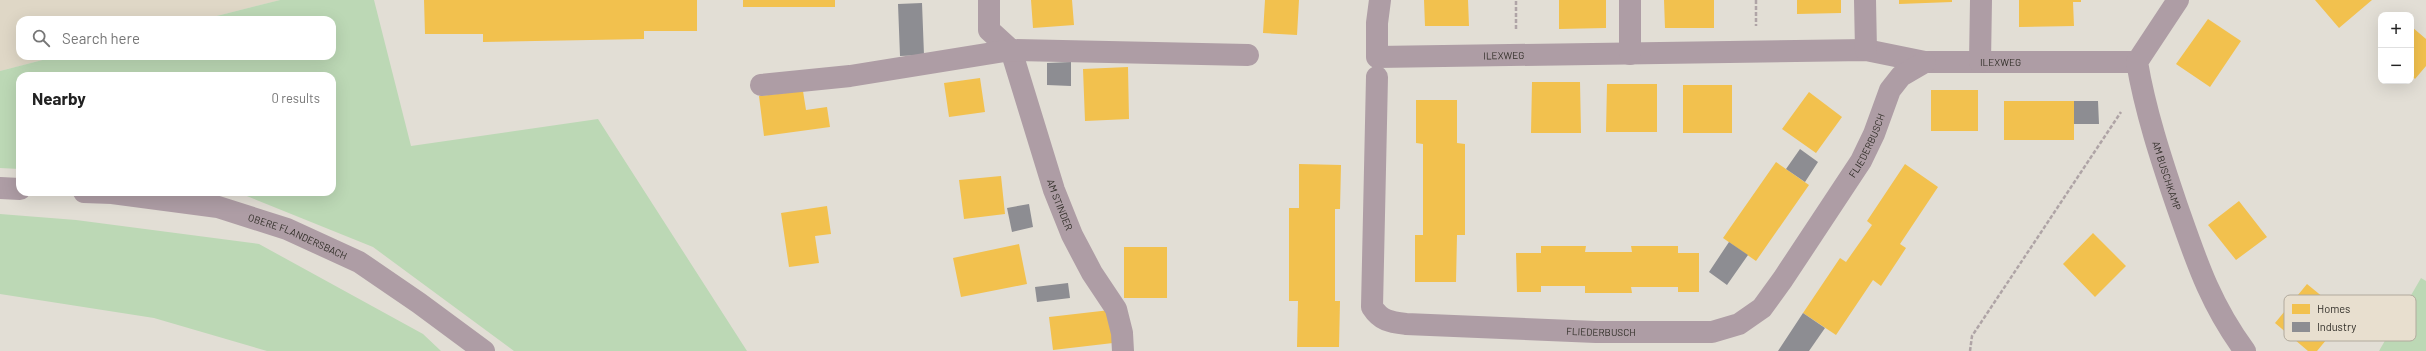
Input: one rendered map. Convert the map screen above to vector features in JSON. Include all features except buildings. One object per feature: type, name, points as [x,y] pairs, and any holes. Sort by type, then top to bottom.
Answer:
[{"type":"street","points":[[988,0],[989,30],[1011,50]]},
{"type":"street","name":"FLIEDERBUSCH","points":[[1380,0],[1377,23],[1372,307],[1378,316],[1389,322],[1406,324],[1596,332],[1712,332],[1739,324],[1762,308],[1783,279],[1861,160],[1874,134],[1890,90],[1901,76],[1926,62]]},
{"type":"street","points":[[1630,0],[1630,54]]},
{"type":"street","points":[[1865,0],[1866,50]]},
{"type":"street","points":[[1980,62],[1981,0]]},
{"type":"street","points":[[2137,62],[2178,0]]},
{"type":"street","points":[[761,85],[850,76],[1011,50],[1248,55]]},
{"type":"street","name":"AM STINDER","points":[[1011,50],[1054,190],[1072,235],[1092,273],[1116,309],[1122,334],[1123,351]]},
{"type":"street","name":"ILEXWEG","points":[[1377,67],[1630,54],[1866,50],[1926,62],[2137,62]]},
{"type":"street","name":"AM BUSCHKAMP","points":[[2137,62],[2140,84],[2167,177],[2203,282],[2225,324],[2245,351]]},
{"type":"street","points":[[0,188],[16,189]]},
{"type":"street","name":"OBERE FLANDERSBACH","points":[[135,196],[218,207],[287,229],[359,262],[419,302],[484,351]]},
{"type":"path","points":[[1970,351],[1972,336],[2123,110]]},
{"type":"shaded area","points":[[0,0],[280,0],[217,16],[16,16],[16,60],[43,60],[0,71]]},
{"type":"green space","points":[[280,0],[374,0],[411,146],[598,119],[747,351],[514,351],[373,247],[247,196],[336,196],[336,72],[16,72],[16,169],[0,168],[0,71],[43,60],[336,60],[336,16],[217,16]]},
{"type":"green space","points":[[0,214],[76,220],[259,244],[423,334],[441,351],[267,351],[154,318],[0,294]]},
{"type":"green space","points":[[2421,278],[2426,281],[2426,351],[2379,351],[2385,341],[2416,341],[2416,295],[2411,295]]}]
